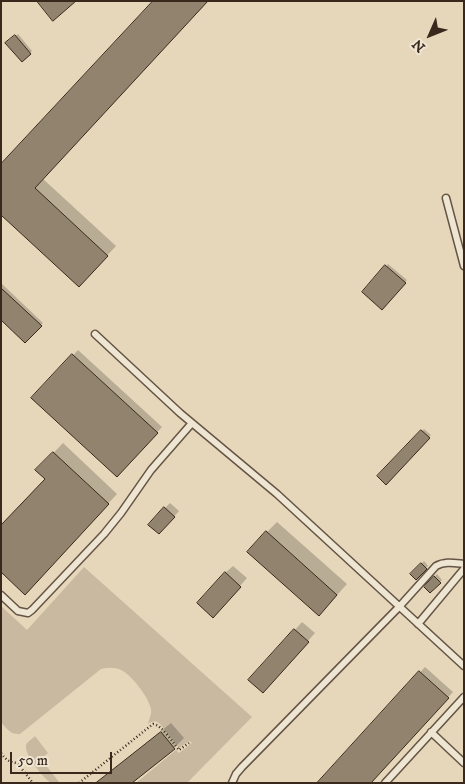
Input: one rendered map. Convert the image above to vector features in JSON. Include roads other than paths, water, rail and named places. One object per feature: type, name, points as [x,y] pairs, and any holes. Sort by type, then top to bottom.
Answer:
[{"type":"lane","points":[[446,198],[464,266]]},
{"type":"lane","points":[[95,334],[192,423],[277,494],[464,666]]},
{"type":"lane","points":[[1,594],[18,611],[28,612],[32,610],[104,534],[151,470],[192,423]]},
{"type":"lane","points":[[232,783],[242,766],[399,607],[436,566],[450,562],[464,564]]},
{"type":"lane","points":[[418,624],[464,569]]},
{"type":"lane","points":[[384,783],[464,697]]},
{"type":"lane","points":[[431,732],[464,763]]}]
